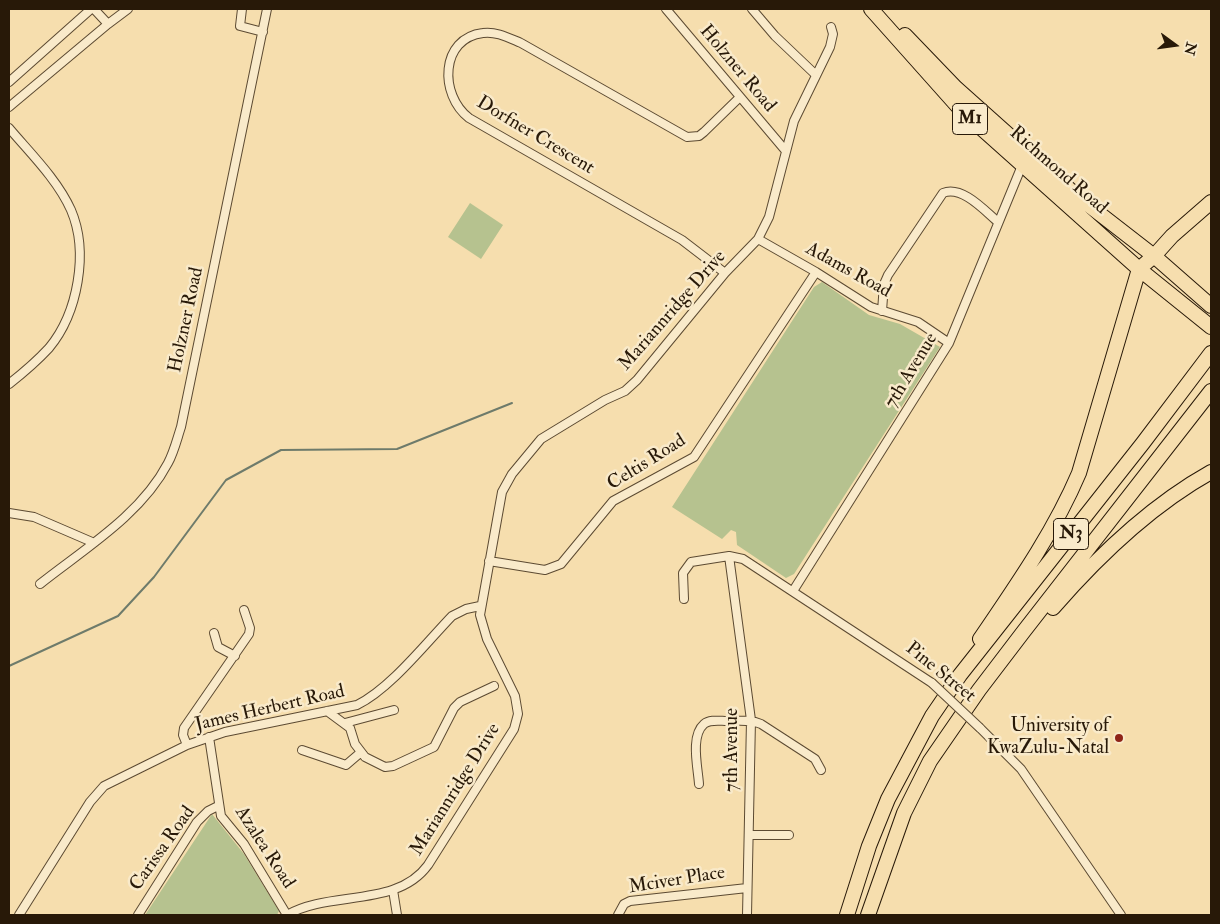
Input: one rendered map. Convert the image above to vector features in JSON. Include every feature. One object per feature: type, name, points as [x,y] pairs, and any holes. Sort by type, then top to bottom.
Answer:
[{"type":"highway","name":"Richmond Road","points":[[871,9],[947,96],[1132,238],[1211,306]]},
{"type":"highway","name":"Richmond Road","points":[[881,9],[956,88],[1139,269],[1209,324]]},
{"type":"highway","points":[[960,675],[970,653],[1068,501],[1087,451],[1139,269],[1211,202]]},
{"type":"highway","points":[[1132,238],[1156,242],[1167,241]]},
{"type":"highway","name":"N3","points":[[846,915],[869,846],[888,799],[923,731],[960,675],[1143,443],[1211,353]]},
{"type":"highway","name":"N3","points":[[868,915],[886,859],[913,795],[930,761],[979,690],[1211,391]]},
{"type":"highway","points":[[979,690],[989,685],[1063,596],[1095,562],[1159,505],[1211,472]]},
{"type":"street","points":[[9,82],[93,9],[108,24]]},
{"type":"street","points":[[9,107],[128,9]]},
{"type":"street","points":[[242,9],[240,26],[263,32]]},
{"type":"street","points":[[265,21],[267,9]]},
{"type":"street","name":"Holzner Road","points":[[40,584],[138,504],[160,477],[174,448],[183,417],[265,21],[272,9]]},
{"type":"street","name":"Holzner Road","points":[[666,9],[785,150]]},
{"type":"street","points":[[752,9],[775,36],[816,75]]},
{"type":"street","name":"Mariannridge Drive","points":[[287,915],[302,908],[393,890],[407,885],[420,876],[517,722],[515,696],[481,623],[480,606],[502,492],[508,480],[534,447],[554,429],[625,391],[637,380],[725,273],[758,239],[769,217],[794,121],[832,40],[831,27]]},
{"type":"street","name":"Dorfner Crescent","points":[[725,273],[682,240],[469,118],[462,112],[449,91],[448,69],[456,51],[467,40],[483,33],[496,34],[521,43],[687,137],[699,136],[740,97]]},
{"type":"street","points":[[9,128],[55,182],[71,210],[79,251],[74,300],[64,326],[49,347],[9,384]]},
{"type":"street","name":"7th Avenue","points":[[792,591],[949,343],[998,222],[1027,159]]},
{"type":"street","points":[[882,311],[884,284],[888,275],[943,193],[954,191],[962,194],[998,222]]},
{"type":"street","name":"Adams Road","points":[[758,239],[816,272],[871,307],[918,322],[949,343]]},
{"type":"street","name":"Celtis Road","points":[[489,561],[545,570],[561,564],[614,502],[694,456],[816,272]]},
{"type":"street","points":[[9,513],[34,517],[92,542]]},
{"type":"street","points":[[684,598],[682,580],[688,564],[700,560],[729,556]]},
{"type":"street","name":"7th Avenue","points":[[729,556],[751,720],[747,915]]},
{"type":"street","name":"Pine Street","points":[[729,556],[748,562],[932,683],[1022,769],[1121,915]]},
{"type":"street","points":[[731,572],[735,566],[748,562]]},
{"type":"street","name":"James Herbert Road","points":[[19,915],[96,794],[114,780],[187,745],[225,732],[357,705],[370,699],[452,616],[466,609],[480,606]]},
{"type":"street","points":[[187,745],[184,728],[235,656],[250,631],[244,610]]},
{"type":"street","points":[[214,633],[218,646],[235,656]]},
{"type":"street","points":[[327,711],[350,728],[360,753],[373,762],[385,767],[393,766],[427,750],[439,740],[454,708],[460,702],[494,686]]},
{"type":"street","points":[[345,723],[394,710]]},
{"type":"street","points":[[699,784],[696,750],[698,735],[704,724],[710,721],[751,720],[761,724],[814,760],[821,770]]},
{"type":"street","name":"Azalea Road","points":[[210,737],[218,806],[221,816],[244,844],[287,915]]},
{"type":"street","points":[[302,750],[346,765],[360,753]]},
{"type":"street","name":"Carissa Road","points":[[138,915],[197,822],[208,811],[218,806]]},
{"type":"street","points":[[749,836],[789,835]]},
{"type":"street","name":"Mciver Place","points":[[618,915],[624,904],[630,901],[747,888]]},
{"type":"street","points":[[393,890],[397,915]]},
{"type":"green space","points":[[470,203],[503,225],[481,259],[448,237]]},
{"type":"green space","points":[[822,282],[869,315],[900,324],[940,347],[794,574],[786,578],[737,545],[736,532],[731,530],[722,539],[672,507],[814,287]]},
{"type":"green space","points":[[212,814],[244,854],[279,911],[277,915],[145,915]]},
{"type":"waterway","points":[[9,666],[118,616],[154,577],[226,480],[281,450],[397,449],[512,403]]},
{"type":"place","name":"University of KwaZulu-Natal","points":[[1119,738]]}]
